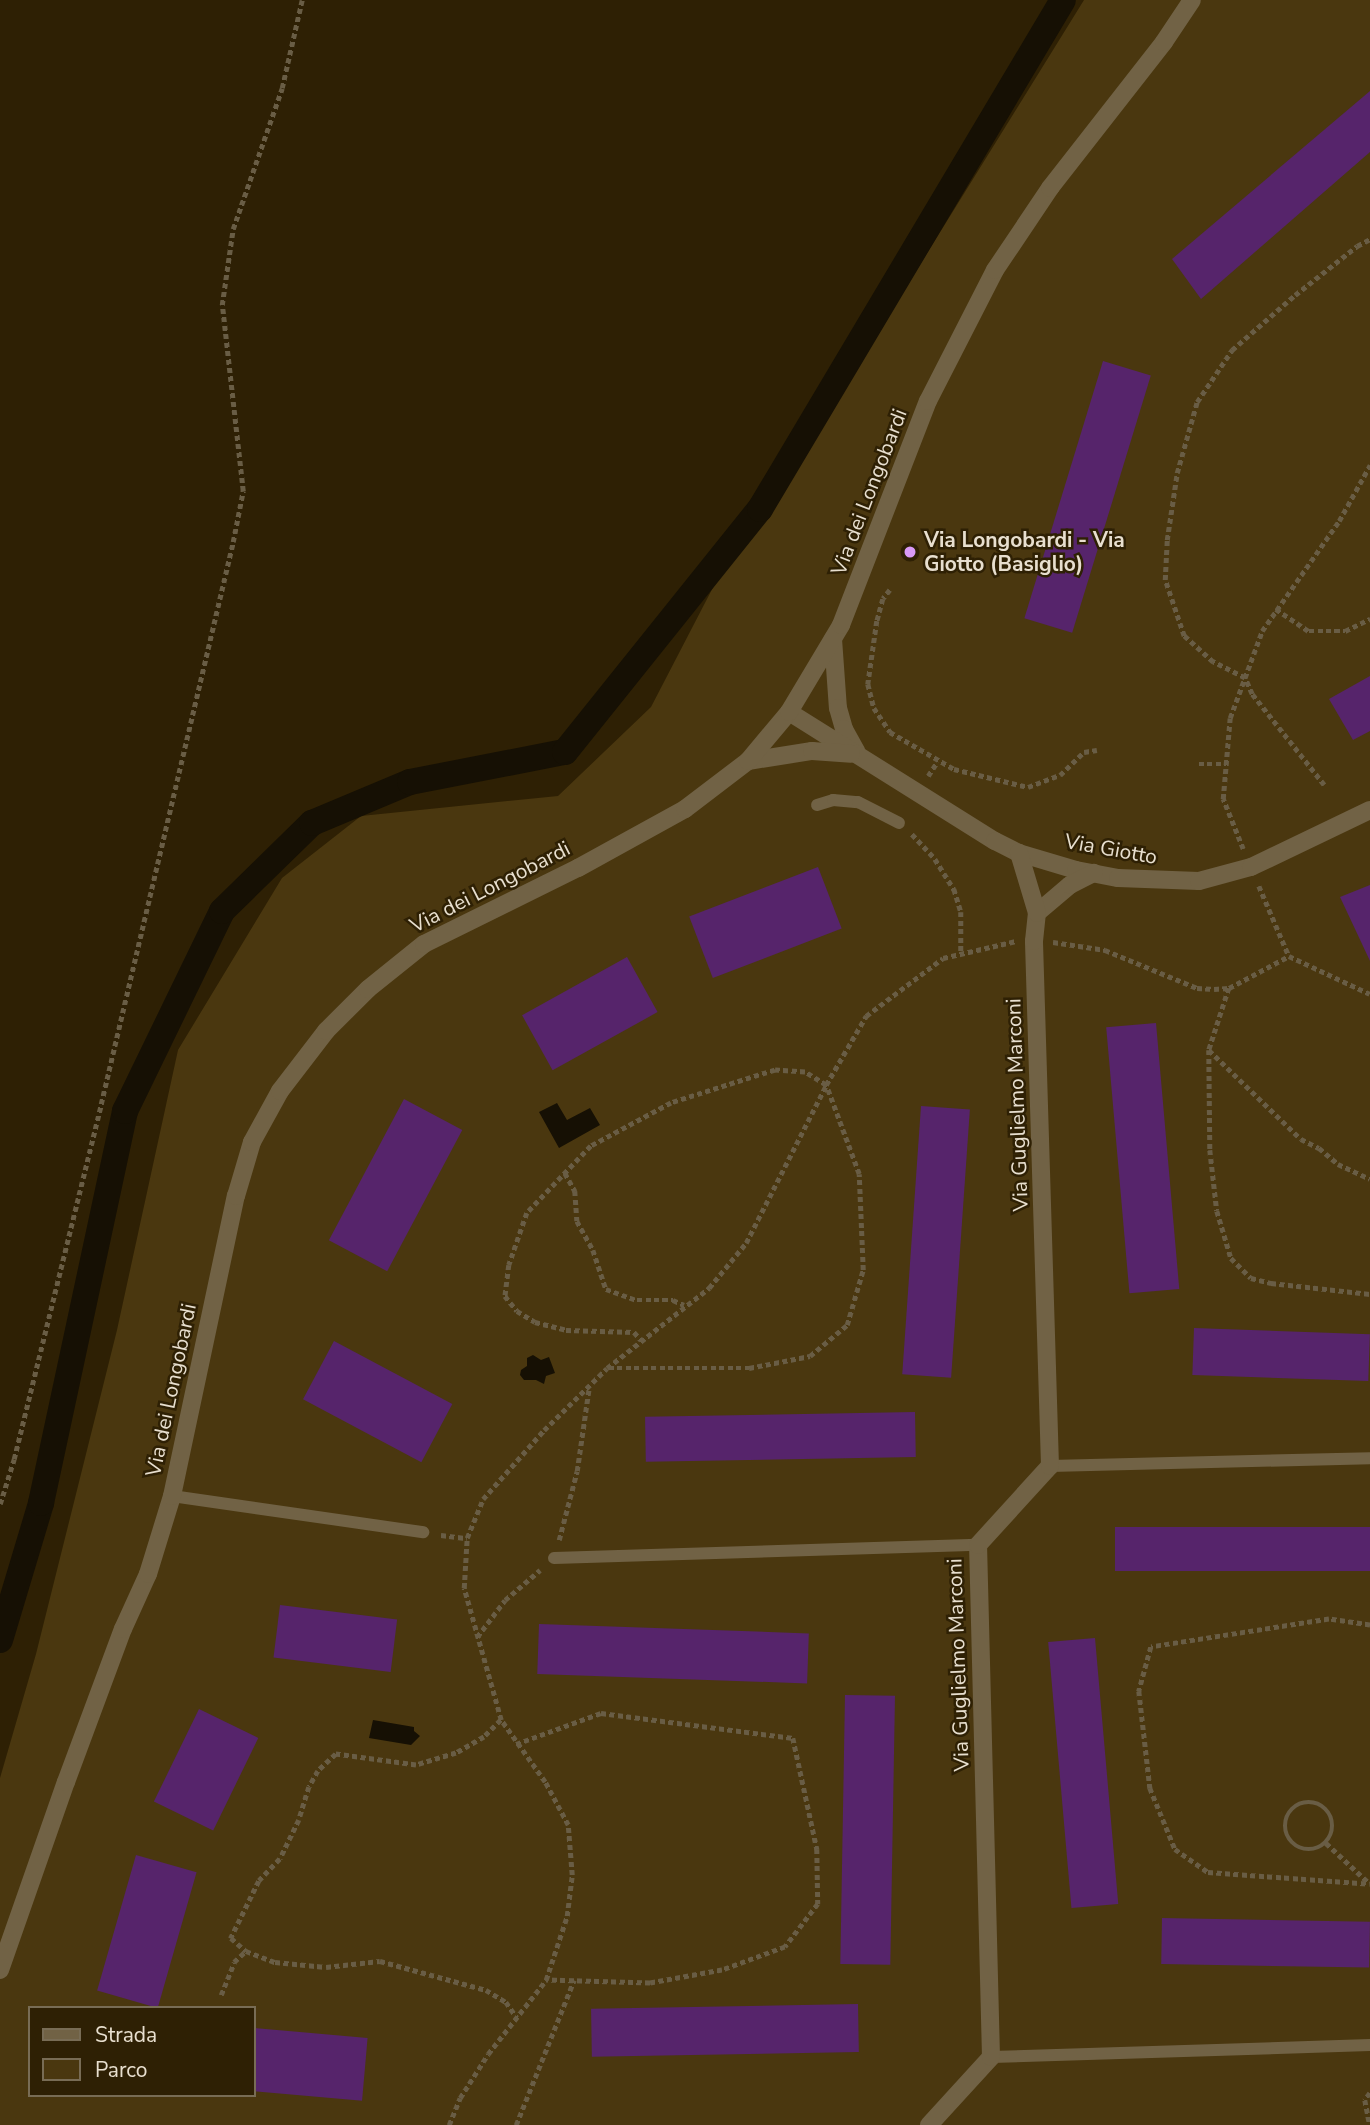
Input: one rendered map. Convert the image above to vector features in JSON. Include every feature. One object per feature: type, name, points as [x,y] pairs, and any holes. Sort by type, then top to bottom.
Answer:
[{"type":"street","name":"Via dei Longobardi","points":[[0,1970],[75,1756],[123,1629],[148,1574],[172,1496],[236,1196],[252,1142],[280,1091],[326,1031],[368,989],[424,944],[578,868],[685,809],[748,761],[789,712],[833,639],[876,542],[928,401],[988,281],[1050,188],[1164,42],[1192,0]]},
{"type":"street","name":"Via Giotto","points":[[833,639],[838,708],[844,729],[858,755]]},
{"type":"street","name":"Via Giotto","points":[[789,712],[917,795],[1019,853],[1094,873],[1159,881],[1199,881],[1251,867],[1370,810]]},
{"type":"street","name":"Via Giotto","points":[[748,761],[812,751],[858,755]]},
{"type":"street","name":"Via Guglielmo Marconi","points":[[991,2057],[978,1545],[1050,1466],[1034,941],[1037,913],[1019,853]]},
{"type":"street","points":[[1037,913],[1070,885],[1094,873]]},
{"type":"street","points":[[929,2125],[991,2057]]},
{"type":"lane","points":[[817,805],[833,800],[858,802],[899,823]]},
{"type":"lane","points":[[1050,1466],[1370,1458]]},
{"type":"lane","points":[[172,1496],[423,1532]]},
{"type":"lane","points":[[554,1558],[978,1545]]},
{"type":"lane","points":[[991,2057],[1370,2045]]},
{"type":"path","points":[[0,1504],[14,1459],[102,1104],[233,542],[243,491],[222,305],[233,229],[282,88],[302,0]]},
{"type":"path","points":[[1324,785],[1252,694],[1245,678],[1213,662],[1184,636],[1165,580],[1177,473],[1197,402],[1232,350],[1295,295],[1370,239]]},
{"type":"path","points":[[1370,465],[1339,521],[1262,631],[1230,718],[1223,799],[1289,956],[1370,994]]},
{"type":"path","points":[[890,590],[883,599],[871,647],[868,684],[874,708],[890,732],[937,762],[996,782],[1028,787],[1060,775],[1084,752],[1097,750]]},
{"type":"path","points":[[1276,608],[1309,631],[1345,631],[1370,619]]},
{"type":"path","points":[[927,778],[937,762]]},
{"type":"path","points":[[1199,764],[1226,764]]},
{"type":"path","points":[[899,823],[935,859],[954,890],[961,912],[961,954]]},
{"type":"path","points":[[449,2125],[460,2098],[546,1980],[566,1916],[572,1875],[568,1825],[545,1782],[501,1720],[464,1588],[467,1538],[483,1499],[544,1430],[607,1368],[709,1288],[746,1243],[826,1085],[866,1016],[943,958],[1010,941],[1034,941],[1105,950],[1197,988],[1229,988],[1289,956]]},
{"type":"path","points":[[1229,988],[1209,1050],[1210,1150],[1215,1199],[1231,1258],[1251,1278],[1261,1281],[1370,1294]]},
{"type":"path","points":[[1209,1050],[1301,1139],[1319,1148],[1338,1164],[1370,1180]]},
{"type":"path","points":[[607,1368],[749,1368],[810,1356],[847,1325],[863,1270],[859,1174],[826,1085],[805,1072],[775,1070],[671,1103],[591,1146],[527,1213],[509,1265],[505,1296],[517,1311],[535,1322],[566,1330],[634,1332],[640,1340]]},
{"type":"path","points":[[565,1173],[575,1191],[577,1221],[593,1250],[606,1289],[637,1300],[673,1300],[684,1305]]},
{"type":"path","points":[[476,1637],[505,1600],[554,1558],[578,1471],[589,1387]]},
{"type":"path","points":[[423,1532],[467,1538]]},
{"type":"path","points":[[1370,1625],[1329,1619],[1152,1647],[1139,1691],[1150,1788],[1175,1849],[1208,1872],[1370,1884]]},
{"type":"path","points":[[516,1744],[601,1713],[793,1738],[817,1849],[818,1904],[785,1947],[722,1970],[650,1983],[546,1980]]},
{"type":"path","points":[[501,1720],[484,1737],[456,1753],[416,1766],[336,1754],[318,1772],[309,1787],[299,1820],[280,1859],[259,1881],[231,1938],[246,1951],[275,1962],[326,1967],[380,1961],[486,1990],[506,2002],[517,2018]]},
{"type":"path","points":[[1318,1803],[1328,1811],[1333,1825],[1325,1843],[1309,1849],[1294,1844],[1288,1837],[1286,1820],[1297,1805],[1318,1803]]},
{"type":"path","points":[[1325,1843],[1370,1884]]},
{"type":"path","points":[[220,1995],[234,1962],[246,1951]]},
{"type":"path","points":[[516,2125],[574,1980]]},
{"type":"path","points":[[1370,2093],[1365,2100],[1370,2124]]},
{"type":"green space","points":[[1084,0],[1370,0],[1370,2125],[0,2125],[0,1778],[36,1654],[117,1330],[178,1050],[282,878],[361,816],[558,796],[651,707],[721,572],[813,437]]},
{"type":"shaded area","points":[[557,1103],[567,1120],[590,1108],[600,1125],[559,1148],[539,1112]]},
{"type":"shaded area","points":[[533,1355],[541,1360],[549,1357],[555,1373],[546,1376],[544,1384],[536,1380],[524,1380],[520,1375],[521,1370],[527,1366],[527,1358]]},
{"type":"shaded area","points":[[373,1720],[414,1727],[414,1731],[420,1736],[411,1745],[369,1738]]},
{"type":"building","points":[[1370,91],[1370,152],[1201,299],[1172,259]]},
{"type":"building","points":[[1103,361],[1151,376],[1072,633],[1024,618]]},
{"type":"building","points":[[1370,676],[1370,731],[1353,740],[1329,699]]},
{"type":"building","points":[[818,867],[842,929],[713,978],[689,916]]},
{"type":"building","points":[[1370,885],[1370,961],[1340,897]]},
{"type":"building","points":[[627,957],[658,1012],[553,1070],[522,1015]]},
{"type":"building","points":[[1156,1023],[1179,1289],[1129,1293],[1106,1027]]},
{"type":"building","points":[[404,1099],[462,1130],[387,1271],[329,1240]]},
{"type":"building","points":[[921,1106],[970,1109],[951,1378],[902,1374]]},
{"type":"building","points":[[1194,1328],[1370,1334],[1368,1381],[1192,1375]]},
{"type":"building","points":[[334,1341],[452,1404],[421,1462],[303,1399]]},
{"type":"building","points":[[915,1412],[916,1457],[646,1462],[645,1417]]},
{"type":"building","points":[[1115,1527],[1370,1527],[1370,1571],[1115,1571]]},
{"type":"building","points":[[280,1605],[397,1619],[391,1672],[274,1658]]},
{"type":"building","points":[[539,1624],[809,1633],[807,1683],[537,1674]]},
{"type":"building","points":[[1095,1638],[1118,1904],[1071,1908],[1048,1642]]},
{"type":"building","points":[[845,1695],[895,1696],[890,1965],[840,1964]]},
{"type":"building","points":[[199,1709],[258,1738],[213,1831],[154,1802]]},
{"type":"building","points":[[136,1855],[197,1872],[158,2006],[97,1991]]},
{"type":"building","points":[[1162,1918],[1370,1922],[1369,1968],[1161,1964]]},
{"type":"building","points":[[858,2004],[859,2052],[592,2057],[591,2009]]},
{"type":"building","points":[[256,2028],[368,2038],[362,2101],[256,2091]]},
{"type":"waterway","points":[[0,1640],[41,1503],[125,1111],[222,911],[312,823],[410,782],[565,752],[760,509],[1063,0]]},
{"type":"place","name":"Via Longobardi - Via Giotto (Basiglio)","points":[[910,552]]}]
